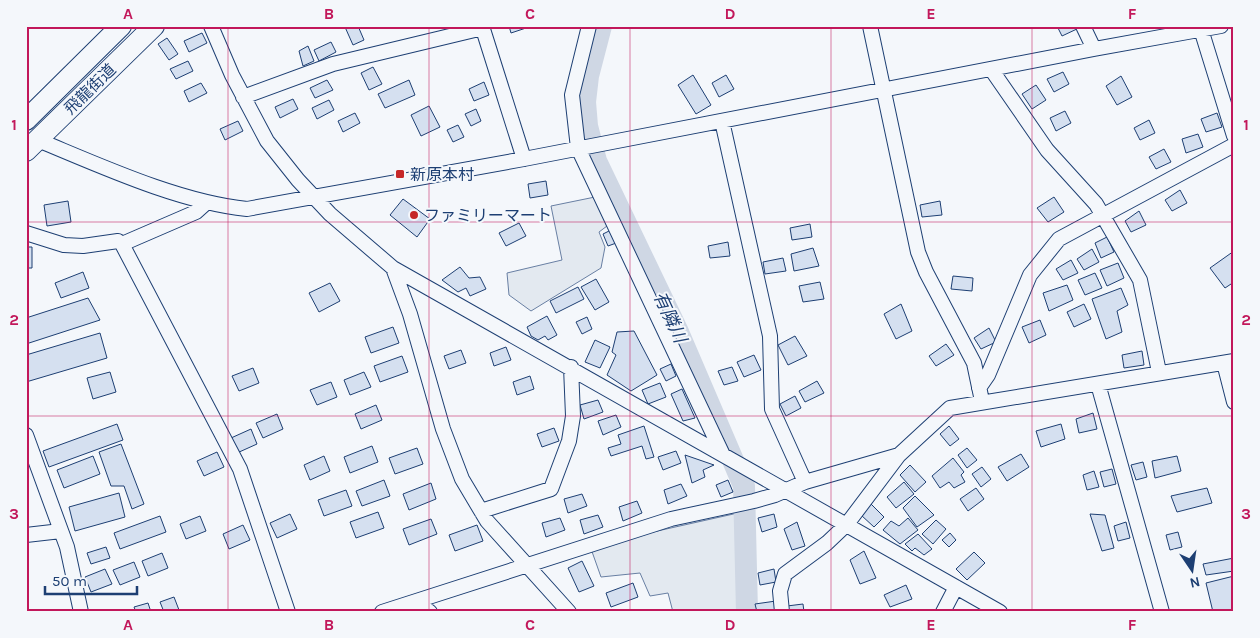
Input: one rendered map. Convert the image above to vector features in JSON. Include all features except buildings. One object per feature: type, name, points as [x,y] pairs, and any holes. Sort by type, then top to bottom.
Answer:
[{"type":"highway","name":"飛龍街道","points":[[26,120],[121,26]]},
{"type":"highway","name":"飛龍街道","points":[[32,146],[154,26]]},
{"type":"street","points":[[211,26],[243,97],[266,141],[314,198],[393,268],[1000,612]]},
{"type":"street","points":[[589,26],[572,95],[580,148],[726,458]]},
{"type":"street","points":[[870,26],[882,90],[918,252],[926,272],[974,363],[980,394]]},
{"type":"street","points":[[1083,26],[1094,49]]},
{"type":"street","points":[[32,146],[96,164],[206,203],[247,209],[524,159],[1200,28],[1221,26]]},
{"type":"street","points":[[243,97],[334,64],[482,27],[524,159]]},
{"type":"street","points":[[1200,28],[1234,136]]},
{"type":"street","points":[[991,69],[1047,150],[1096,204],[1140,280],[1159,372]]},
{"type":"street","points":[[722,121],[770,336],[772,409],[805,482]]},
{"type":"street","points":[[980,394],[1030,275],[1059,240],[1088,222],[1103,216],[1234,145]]},
{"type":"street","points":[[122,244],[196,212],[206,203]]},
{"type":"street","points":[[26,233],[64,245],[83,246],[118,241],[122,244],[240,469],[288,612]]},
{"type":"street","points":[[393,268],[410,314],[443,429],[462,479],[487,522],[569,612]]},
{"type":"street","points":[[782,612],[780,591],[785,574],[827,543],[847,524],[899,455],[950,408],[980,394],[1098,384],[1159,372],[1229,362],[1234,402]]},
{"type":"street","points":[[482,512],[550,489],[569,440],[573,416],[571,368]]},
{"type":"street","points":[[1098,384],[1162,612]]},
{"type":"street","points":[[26,435],[67,547],[81,612]]},
{"type":"street","points":[[382,612],[403,609],[417,602],[525,564],[671,519],[754,502],[805,482],[899,455]]},
{"type":"street","points":[[26,535],[61,531]]},
{"type":"street","points":[[942,612],[956,587]]},
{"type":"street","points":[[417,602],[430,612]]},
{"type":"shaded area","points":[[595,197],[607,226],[599,232],[605,247],[601,268],[531,311],[509,295],[507,273],[562,260],[551,206]]},
{"type":"shaded area","points":[[738,513],[741,612],[673,612],[668,593],[650,596],[640,573],[601,577],[590,546]]},
{"type":"waterway","name":"有隣川","points":[[601,26],[588,76],[585,102],[587,126],[596,161],[678,332],[744,486],[747,612]]},
{"type":"place","name":"新原本村","points":[[400,174]]},
{"type":"place","name":"ファミリーマート","points":[[414,215]]}]
